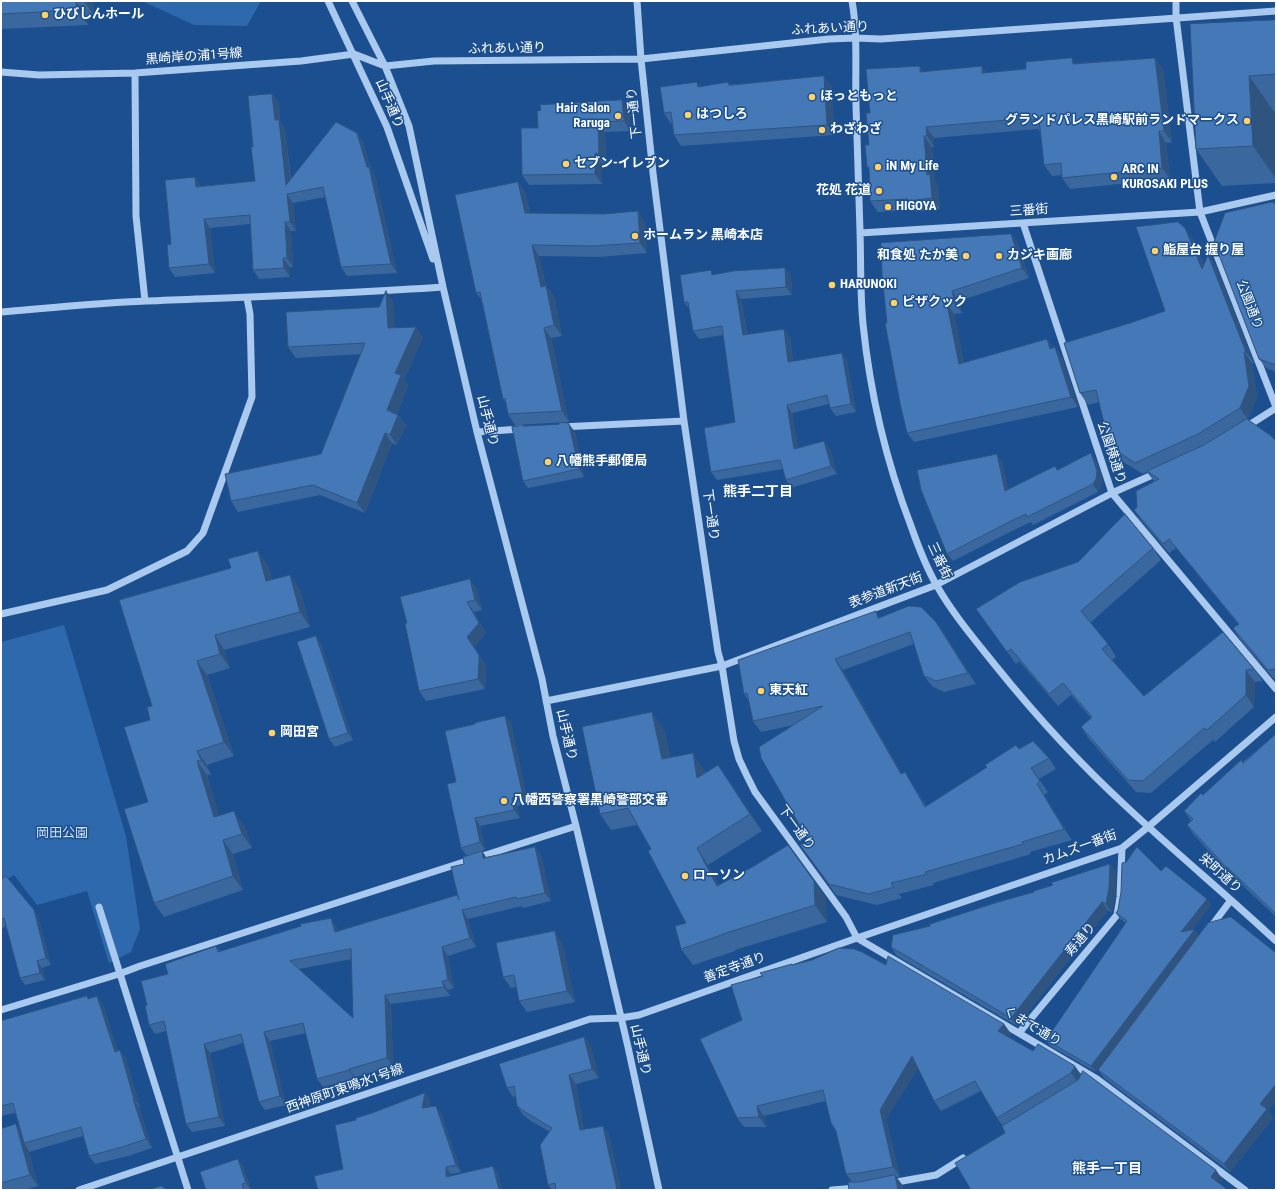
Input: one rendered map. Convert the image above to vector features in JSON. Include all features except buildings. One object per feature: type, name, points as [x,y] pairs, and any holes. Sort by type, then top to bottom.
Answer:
[{"type":"street","name":"山手通り","points":[[328,1],[354,54],[387,128],[443,287]]},
{"type":"street","name":"山手通り","points":[[352,1],[385,66],[409,126],[443,287],[477,432],[542,679],[553,736],[576,826],[659,1190]]},
{"type":"street","name":"下一通り","points":[[637,1],[641,59],[653,173],[684,421],[718,652],[722,666],[734,741],[739,759],[755,792],[846,917],[857,938]]},
{"type":"street","name":"三番街","points":[[852,1],[855,38],[860,279],[863,324],[877,414],[901,501],[917,544],[936,585],[983,650],[1035,712],[1090,771],[1148,827]]},
{"type":"street","name":"公園通り","points":[[1176,1],[1176,17],[1200,212],[1276,408]]},
{"type":"street","name":"ふれあい通り","points":[[385,66],[434,61],[641,59],[829,39],[881,39],[1276,11]]},
{"type":"street","name":"黒崎岸の浦1号線","points":[[1,72],[39,75],[135,72],[301,62],[354,54],[385,66]]},
{"type":"street","points":[[135,72],[136,216],[145,301]]},
{"type":"street","points":[[1200,212],[1276,195]]},
{"type":"street","name":"三番街","points":[[860,233],[1200,212]]},
{"type":"street","name":"公園横通り","points":[[1023,223],[1112,493],[1276,689]]},
{"type":"street","points":[[1,312],[145,301],[247,298],[443,287]]},
{"type":"street","points":[[1,614],[108,590],[187,551],[203,533],[252,397],[250,314],[247,298]]},
{"type":"street","points":[[1239,431],[1276,408]]},
{"type":"street","points":[[552,428],[684,421]]},
{"type":"street","points":[[477,432],[529,429]]},
{"type":"street","name":"表参道新天街","points":[[546,701],[722,666],[936,585],[1112,493],[1167,468]]},
{"type":"street","name":"カムズ一番街","points":[[857,938],[1122,848],[1276,717]]},
{"type":"street","points":[[1,1010],[119,974],[429,872],[576,826]]},
{"type":"street","name":"栄町通り","points":[[1148,827],[1276,941]]},
{"type":"street","name":"寿通り","points":[[1019,1033],[1117,915],[1120,897],[1122,848]]},
{"type":"street","points":[[1207,932],[1231,900]]},
{"type":"street","points":[[99,907],[188,1190]]},
{"type":"street","name":"善定寺通り","points":[[620,1018],[639,1016],[857,938]]},
{"type":"street","name":"くまで通り","points":[[857,938],[1019,1033],[1087,1078],[1097,1079],[1245,1190]]},
{"type":"street","name":"西神原町東鳴水1号線","points":[[79,1190],[590,1019],[620,1018]]},
{"type":"street","points":[[1097,1079],[1102,1072]]},
{"type":"street","points":[[882,1185],[936,1175],[969,1155]]},
{"type":"street","points":[[832,1190],[866,1188]]},
{"type":"green space","points":[[142,1],[261,1],[247,26],[194,25]]},
{"type":"green space","name":"岡田公園","points":[[64,625],[126,836],[140,929],[131,952],[109,963],[87,891],[37,905],[14,875],[1,882],[1,642]]},
{"type":"place","name":"ひびしんホール","points":[[45,15]]},
{"type":"place","name":"ほっともっと","points":[[812,97]]},
{"type":"place","name":"はつしろ","points":[[688,115]]},
{"type":"place","name":"Hair Salon Raruga","points":[[618,116]]},
{"type":"place","name":"グランドパレス黒崎駅前ランドマークス","points":[[1247,121]]},
{"type":"place","name":"わざわざ","points":[[822,130]]},
{"type":"place","name":"セブン-イレブン","points":[[566,164]]},
{"type":"place","name":"iN My Life","points":[[878,167]]},
{"type":"place","name":"ARC IN KUROSAKI PLUS","points":[[1114,177]]},
{"type":"place","name":"花処 花道","points":[[879,191]]},
{"type":"place","name":"HIGOYA","points":[[888,207]]},
{"type":"place","name":"ホームラン 黒崎本店","points":[[635,236]]},
{"type":"place","name":"鮨屋台 握り屋","points":[[1155,251]]},
{"type":"place","name":"和食処 たか美","points":[[966,256]]},
{"type":"place","name":"カジキ画廊","points":[[999,256]]},
{"type":"place","name":"HARUNOKI","points":[[832,285]]},
{"type":"place","name":"ピザクック","points":[[894,303]]},
{"type":"place","name":"八幡熊手郵便局","points":[[548,462]]},
{"type":"place","name":"東天紅","points":[[761,691]]},
{"type":"place","name":"岡田宮","points":[[272,733]]},
{"type":"place","name":"八幡西警察署黒崎警部交番","points":[[504,801]]},
{"type":"place","name":"ローソン","points":[[685,876]]},
{"type":"district","name":"熊手二丁目","points":[[758,492]]},
{"type":"district","name":"熊手一丁目","points":[[1107,1169]]}]
